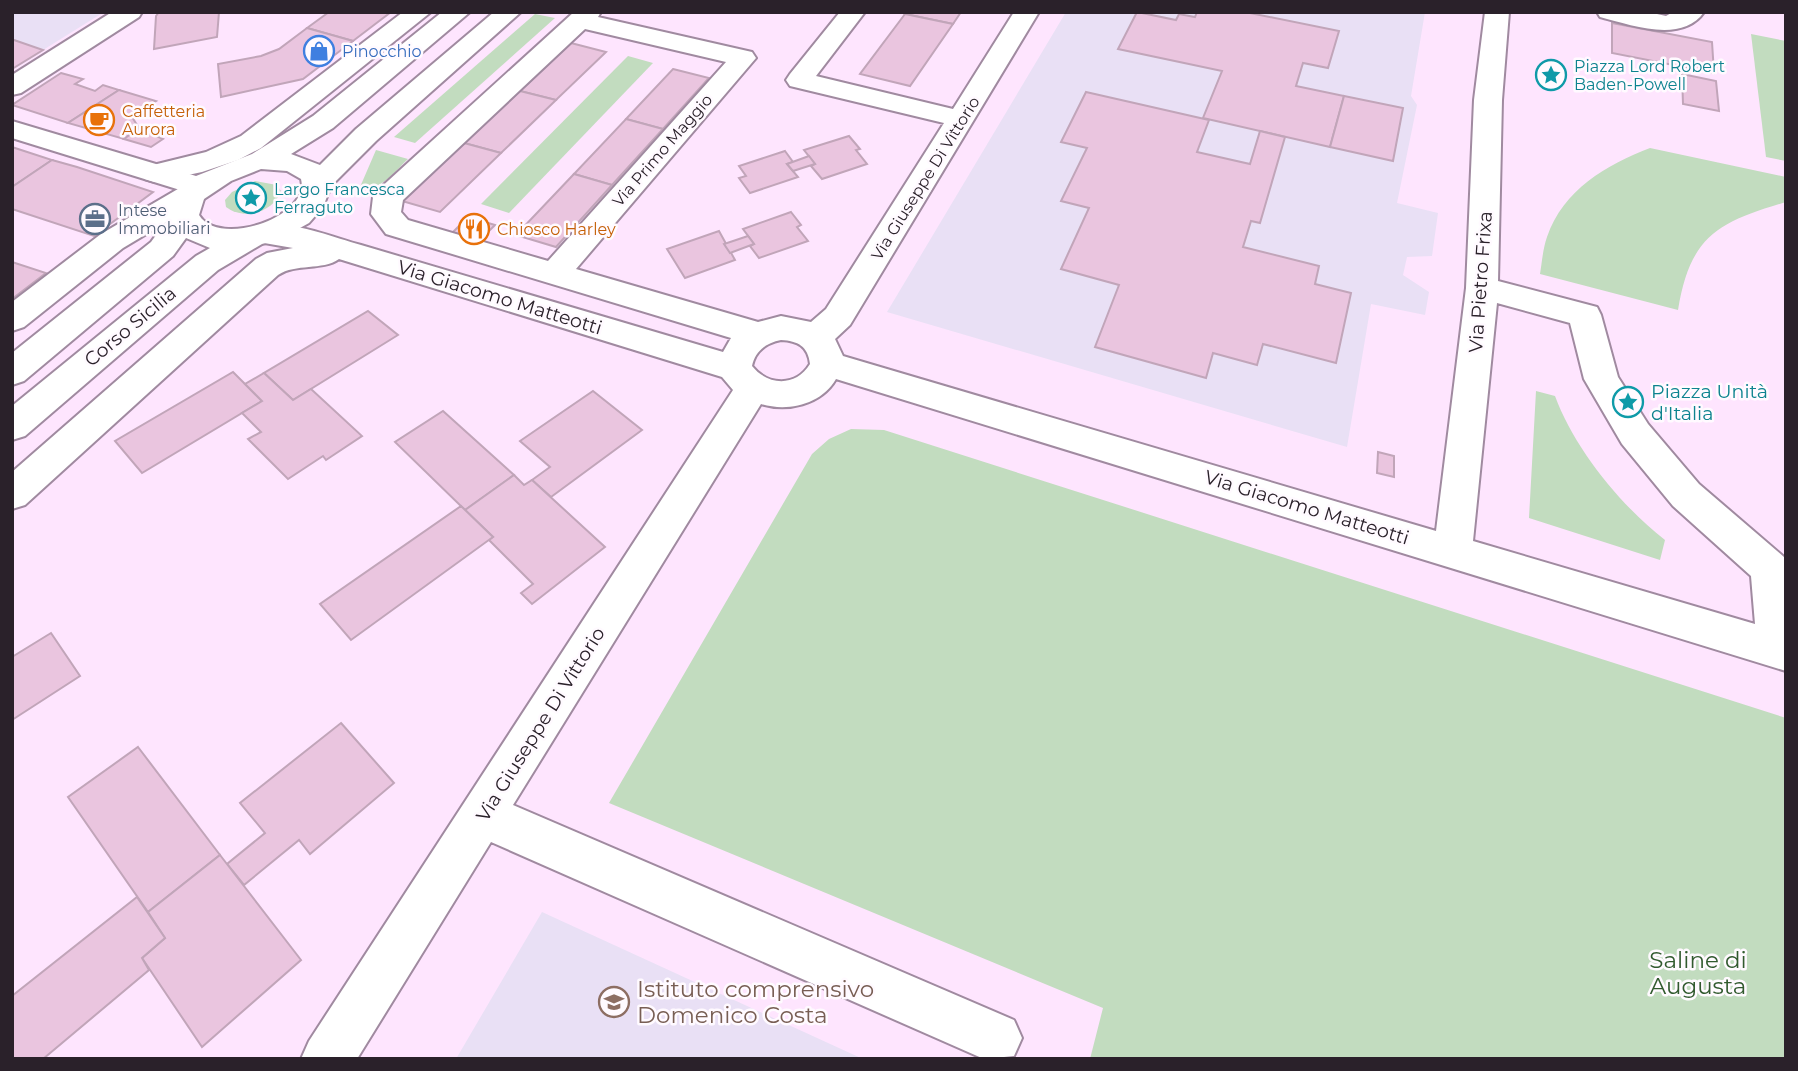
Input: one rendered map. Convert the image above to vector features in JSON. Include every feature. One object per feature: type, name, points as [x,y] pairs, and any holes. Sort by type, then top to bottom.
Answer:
[{"type":"street","points":[[12,88],[130,12]]},
{"type":"street","points":[[155,173],[235,152],[419,12]]},
{"type":"street","points":[[12,319],[112,241],[192,199],[218,174],[262,160],[323,122],[458,12]]},
{"type":"street","points":[[262,160],[283,160],[300,164],[312,172],[317,184],[366,135],[509,12]]},
{"type":"street","points":[[853,12],[799,80],[962,119]]},
{"type":"street","name":"Via Giuseppe Di Vittorio","points":[[821,351],[838,317],[1027,12]]},
{"type":"street","name":"Via Pietro Frixa","points":[[1453,550],[1482,288],[1488,100],[1497,12]]},
{"type":"street","points":[[1609,12],[1670,24],[1692,12]]},
{"type":"street","name":"Via Primo Maggio","points":[[554,274],[743,58],[584,16]]},
{"type":"street","name":"Via Giacomo Matteotti","points":[[584,16],[388,197],[386,214],[397,227],[757,334]]},
{"type":"street","points":[[12,129],[155,173],[192,199]]},
{"type":"street","name":"Corso Sicilia","points":[[12,426],[207,263],[286,224],[304,212],[315,197],[317,184]]},
{"type":"street","points":[[192,199],[192,229],[208,237],[230,239],[259,235]]},
{"type":"street","name":"Corso Sicilia","points":[[12,372],[162,249],[192,199]]},
{"type":"street","name":"Via Giacomo Matteotti","points":[[259,235],[304,239],[350,252],[743,378]]},
{"type":"street","points":[[12,494],[267,267],[278,260],[298,255],[350,252]]},
{"type":"street","points":[[1482,288],[1585,315],[1601,379],[1635,434],[1686,495],[1770,569],[1782,651]]},
{"type":"street","points":[[781,328],[794,329],[821,351],[815,383],[792,393],[777,395],[743,378],[737,354],[745,343],[757,334],[781,328]]},
{"type":"street","name":"Via Giacomo Matteotti","points":[[821,351],[1782,651]]},
{"type":"street","name":"Via Giuseppe Di Vittorio","points":[[327,1059],[482,815],[743,378]]},
{"type":"street","points":[[482,815],[996,1038]]},
{"type":"shaded area","points":[[12,12],[104,12],[43,50],[12,39]]},
{"type":"shaded area","points":[[1066,12],[1425,12],[1411,96],[1417,105],[1397,203],[1438,213],[1432,256],[1407,257],[1403,275],[1429,292],[1425,315],[1371,304],[1347,447],[887,312]]},
{"type":"shaded area","name":"Istituto comprensivo Domenico Costa","points":[[542,912],[614,945],[863,1059],[456,1059]]},
{"type":"green space","points":[[535,14],[555,18],[415,143],[394,137]]},
{"type":"green space","points":[[1751,34],[1786,41],[1786,161],[1766,157]]},
{"type":"green space","points":[[628,56],[653,63],[509,213],[481,204]]},
{"type":"green space","points":[[1650,148],[1786,177],[1786,202],[1742,217],[1711,236],[1690,265],[1678,310],[1540,274],[1547,237],[1554,220],[1575,193],[1602,171]]},
{"type":"green space","points":[[376,150],[408,159],[381,184],[368,188],[360,187]]},
{"type":"green space","points":[[255,181],[277,185],[281,191],[272,204],[249,214],[226,207],[225,200],[232,192]]},
{"type":"green space","points":[[1536,391],[1555,396],[1574,436],[1601,475],[1632,510],[1665,540],[1660,560],[1529,518]]},
{"type":"green space","name":"Saline di Augusta","points":[[851,429],[884,430],[1786,718],[1786,1059],[1090,1059],[1103,1008],[609,803],[812,454],[829,439]]},
{"type":"building","points":[[159,12],[219,12],[217,37],[154,49],[156,16]]},
{"type":"building","points":[[329,12],[391,12],[353,41],[307,28]]},
{"type":"building","points":[[961,12],[953,24],[905,14]]},
{"type":"building","points":[[1137,12],[1176,20],[1179,14],[1195,17],[1197,12],[1245,12],[1339,31],[1328,68],[1303,63],[1296,86],[1344,96],[1330,147],[1203,118],[1222,71],[1118,49]]},
{"type":"building","points":[[905,14],[953,24],[910,86],[860,74]]},
{"type":"building","points":[[1612,23],[1712,42],[1714,73],[1612,53]]},
{"type":"building","points":[[307,28],[353,41],[303,79],[221,97],[218,64],[261,56],[279,49]]},
{"type":"building","points":[[14,40],[43,50],[12,69]]},
{"type":"building","points":[[571,43],[606,52],[556,100],[520,91]]},
{"type":"building","points":[[673,69],[709,78],[663,129],[626,119]]},
{"type":"building","points":[[61,73],[83,79],[75,84],[95,91],[103,85],[119,90],[68,123],[12,105]]},
{"type":"building","points":[[1682,74],[1716,81],[1719,111],[1683,104]]},
{"type":"building","points":[[119,90],[156,101],[132,117],[139,128],[124,139],[68,123]]},
{"type":"building","points":[[520,91],[556,100],[501,153],[464,143]]},
{"type":"building","points":[[1086,92],[1209,120],[1197,152],[1250,164],[1260,131],[1285,137],[1260,223],[1251,221],[1243,247],[1319,266],[1315,284],[1351,293],[1336,363],[1263,344],[1257,365],[1213,353],[1206,378],[1095,347],[1119,285],[1061,269],[1089,208],[1061,201],[1087,148],[1061,142]]},
{"type":"building","points":[[1344,96],[1403,108],[1393,161],[1330,147]]},
{"type":"building","points":[[626,119],[663,129],[612,185],[574,174]]},
{"type":"building","points":[[139,128],[163,139],[151,147],[124,139]]},
{"type":"building","points":[[849,136],[860,149],[856,150],[867,164],[822,179],[811,166],[815,164],[804,150]]},
{"type":"building","points":[[464,143],[501,153],[440,212],[402,201]]},
{"type":"building","points":[[12,147],[15,148],[52,160],[12,187]]},
{"type":"building","points":[[785,151],[793,162],[787,164],[798,177],[750,193],[739,178],[746,176],[739,166]]},
{"type":"building","points":[[809,156],[815,164],[793,171],[787,164]]},
{"type":"building","points":[[52,160],[153,192],[94,236],[12,209],[12,187]]},
{"type":"building","points":[[574,174],[612,185],[556,247],[516,235]]},
{"type":"building","points":[[791,212],[801,225],[797,227],[808,241],[759,258],[750,246],[754,244],[743,229]]},
{"type":"building","name":"Chiosco Harley","points":[[468,217],[495,225],[479,241],[452,233]]},
{"type":"building","points":[[719,231],[735,260],[685,278],[667,249]]},
{"type":"building","points":[[748,236],[754,244],[730,253],[724,244]]},
{"type":"building","points":[[12,262],[46,273],[12,299]]},
{"type":"building","points":[[368,311],[398,335],[293,400],[264,373]]},
{"type":"building","points":[[233,372],[262,401],[142,473],[115,441]]},
{"type":"building","points":[[264,373],[293,400],[311,389],[362,436],[326,460],[323,456],[288,479],[248,439],[261,432],[242,413],[262,401],[245,384]]},
{"type":"building","points":[[593,391],[642,430],[551,497],[532,480],[550,467],[520,441]]},
{"type":"building","points":[[443,411],[514,475],[465,510],[395,442]]},
{"type":"building","points":[[1378,452],[1394,456],[1394,477],[1377,473]]},
{"type":"building","points":[[514,475],[524,485],[532,480],[605,547],[532,604],[521,593],[533,584],[489,540],[493,537],[465,510]]},
{"type":"building","points":[[461,506],[493,537],[351,640],[320,604]]},
{"type":"building","points":[[51,633],[80,676],[12,720],[12,657]]},
{"type":"building","points":[[341,723],[394,783],[310,854],[299,840],[244,885],[227,864],[265,833],[240,803]]},
{"type":"building","points":[[138,747],[220,855],[148,912],[68,797]]},
{"type":"building","points":[[220,855],[301,960],[202,1047],[142,958],[165,938],[148,912]]},
{"type":"building","points":[[137,897],[165,938],[142,958],[149,970],[43,1059],[12,1059],[12,996]]},
{"type":"place","name":"Pinocchio","points":[[319,51]]},
{"type":"place","name":"Piazza Lord Robert Baden-Powell","points":[[1551,75]]},
{"type":"place","name":"Caffetteria Aurora","points":[[99,120]]},
{"type":"place","name":"Largo Francesca Ferraguto","points":[[251,198]]},
{"type":"place","name":"Intese Immobiliari","points":[[95,219]]},
{"type":"place","name":"Chiosco Harley","points":[[474,229]]},
{"type":"place","name":"Piazza Unità d'Italia","points":[[1628,402]]},
{"type":"place","name":"Istituto comprensivo Domenico Costa","points":[[614,1002]]}]
